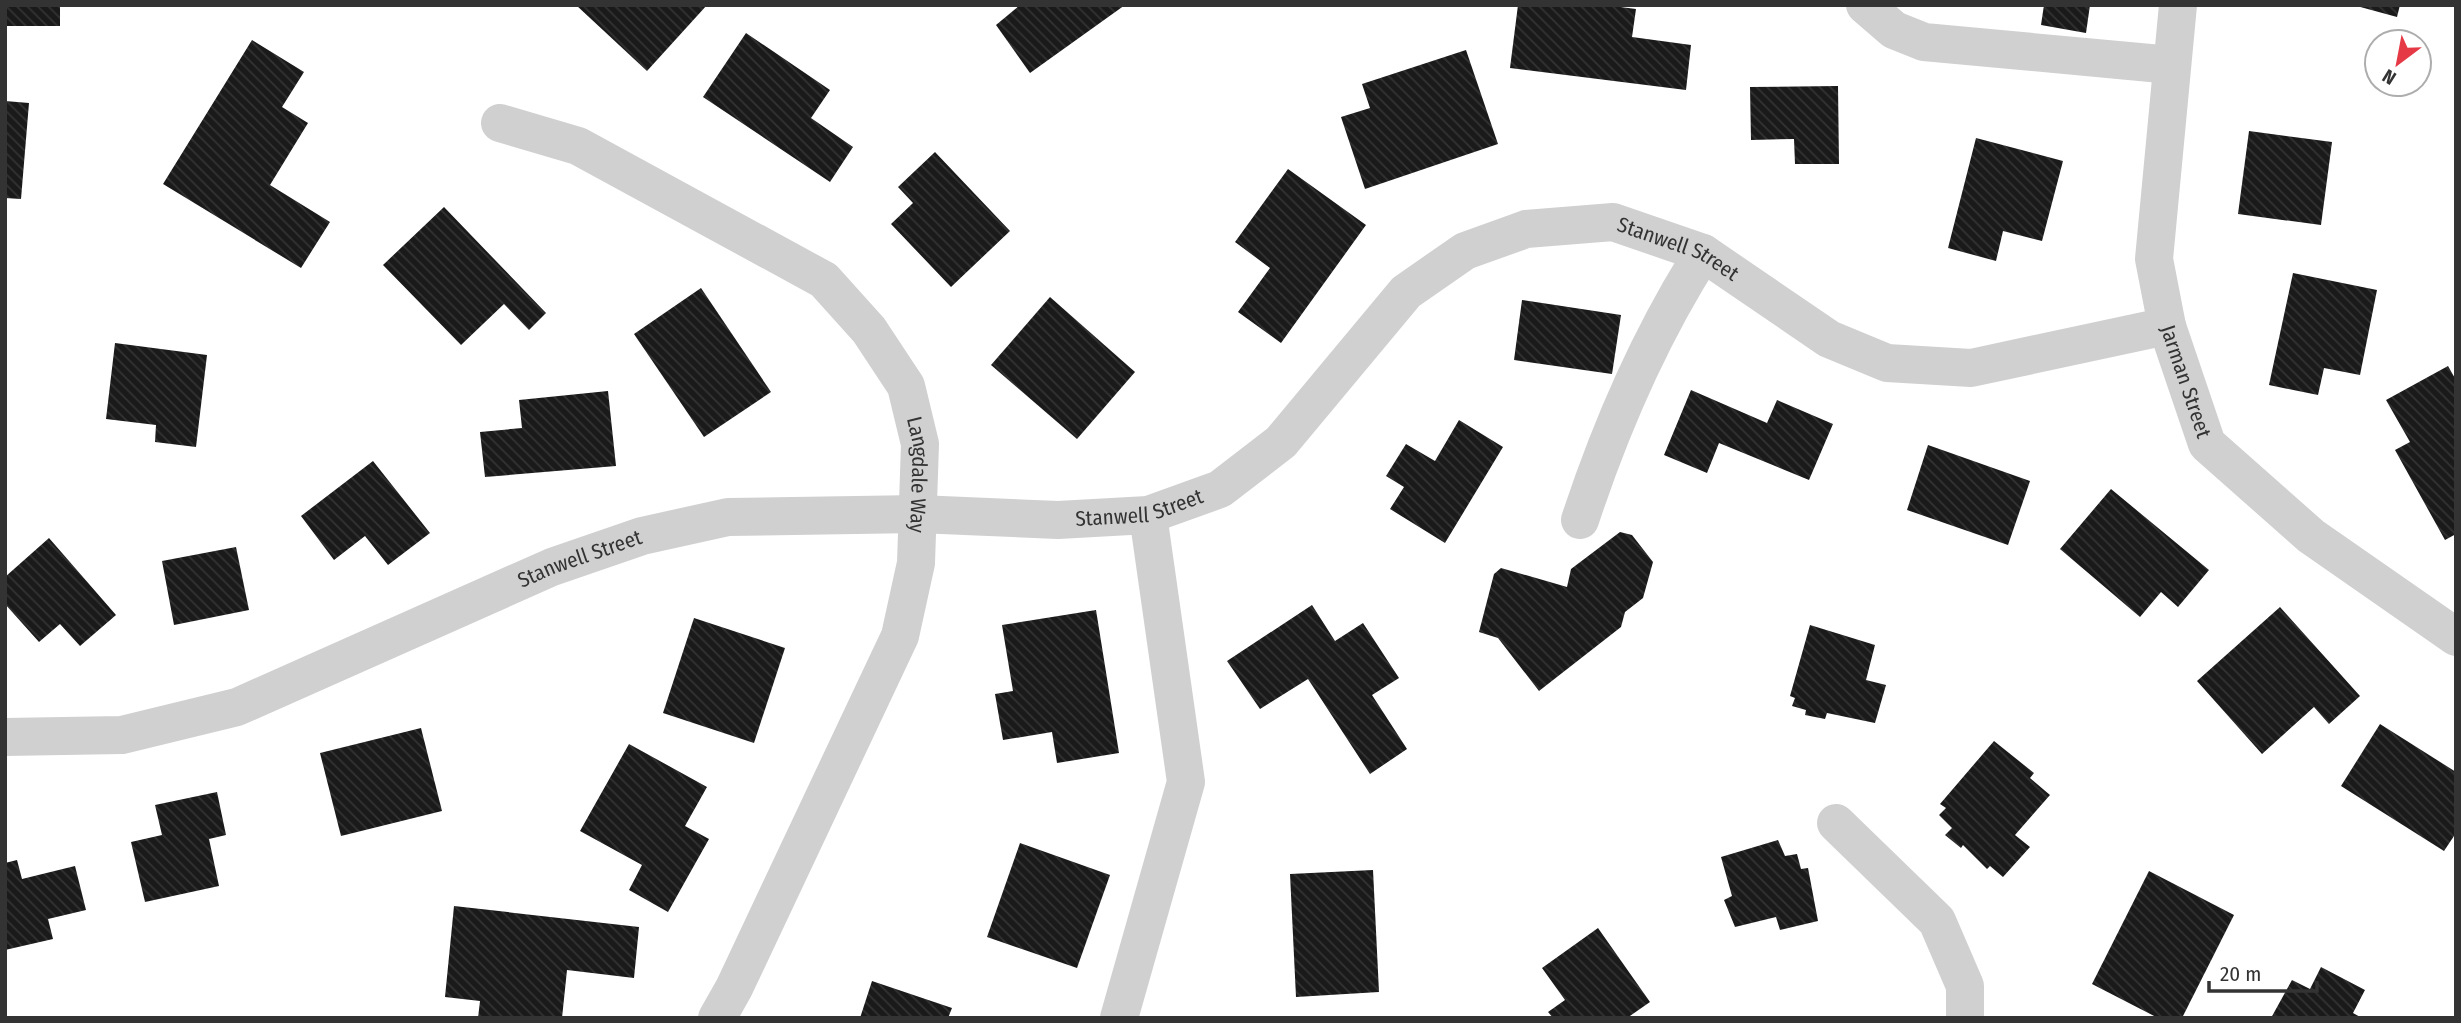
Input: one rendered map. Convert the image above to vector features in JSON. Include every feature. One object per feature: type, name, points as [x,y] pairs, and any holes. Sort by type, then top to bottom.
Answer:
[{"type":"street","points":[[1865,5],[1894,30],[1924,42],[2172,65]]},
{"type":"street","name":"Jarman Street","points":[[2178,5],[2154,259],[2167,327],[2207,444],[2311,536],[2456,637]]},
{"type":"street","name":"Langdale Way","points":[[500,123],[578,146],[824,280],[869,330],[906,386],[919,444],[918,514],[916,563],[900,636],[734,988],[717,1018]]},
{"type":"street","name":"Stanwell Street","points":[[5,737],[122,735],[237,707],[552,568],[642,536],[728,517],[918,514],[1058,520],[1147,514],[1220,489],[1281,442],[1406,292],[1465,251],[1526,229],[1613,222],[1703,253],[1829,340],[1887,363],[1971,368],[2167,327]]},
{"type":"street","points":[[1580,520],[1605,443],[1669,306],[1703,253]]},
{"type":"street","points":[[1119,1018],[1186,782],[1147,514]]},
{"type":"street","points":[[1836,823],[1937,921],[1965,986],[1965,1018]]},
{"type":"building","points":[[5,5],[60,5],[60,26],[5,26]]},
{"type":"building","points":[[576,5],[707,5],[647,71]]},
{"type":"building","points":[[1020,5],[1125,5],[1030,73],[996,25]]},
{"type":"building","points":[[1518,5],[1605,5],[1636,9],[1632,37],[1691,45],[1686,90],[1510,68]]},
{"type":"building","points":[[2044,5],[2090,5],[2086,33],[2041,25]]},
{"type":"building","points":[[2353,5],[2400,5],[2397,17]]},
{"type":"building","points":[[746,33],[830,90],[811,118],[853,147],[830,182],[703,97]]},
{"type":"building","points":[[252,40],[304,72],[282,107],[308,123],[270,185],[330,222],[301,268],[163,184]]},
{"type":"building","points":[[1466,50],[1498,144],[1365,189],[1341,117],[1370,108],[1362,84]]},
{"type":"building","points":[[1838,86],[1839,164],[1795,164],[1794,139],[1751,140],[1750,87]]},
{"type":"building","points":[[5,101],[29,103],[21,199],[5,198]]},
{"type":"building","points":[[2249,131],[2332,142],[2321,225],[2238,214]]},
{"type":"building","points":[[1976,138],[2063,161],[2042,241],[2003,231],[1996,261],[1948,248]]},
{"type":"building","points":[[935,152],[1010,231],[951,287],[891,224],[913,203],[898,187]]},
{"type":"building","points":[[1288,169],[1366,225],[1281,343],[1238,312],[1270,268],[1235,242]]},
{"type":"building","points":[[444,207],[546,313],[529,330],[504,304],[461,345],[383,265]]},
{"type":"building","points":[[2293,273],[2377,290],[2360,375],[2324,368],[2318,395],[2269,385]]},
{"type":"building","points":[[701,288],[771,392],[704,437],[634,334]]},
{"type":"building","points":[[1050,297],[1135,372],[1077,439],[991,365]]},
{"type":"building","points":[[1522,300],[1621,315],[1612,374],[1514,360]]},
{"type":"building","points":[[115,343],[207,355],[196,447],[155,442],[156,425],[106,419]]},
{"type":"building","points":[[2448,366],[2456,380],[2456,534],[2445,540],[2395,450],[2410,442],[2386,400]]},
{"type":"building","points":[[1691,390],[1767,423],[1777,400],[1833,424],[1809,480],[1719,443],[1707,473],[1664,455]]},
{"type":"building","points":[[608,391],[616,466],[485,477],[480,432],[522,428],[519,400]]},
{"type":"building","points":[[1459,420],[1503,447],[1445,543],[1390,509],[1404,487],[1386,476],[1406,444],[1435,461]]},
{"type":"building","points":[[1928,445],[2030,481],[2008,545],[1907,510]]},
{"type":"building","points":[[373,461],[430,533],[388,565],[365,536],[334,560],[301,516]]},
{"type":"building","points":[[2111,489],[2209,570],[2178,607],[2161,592],[2140,617],[2060,549]]},
{"type":"building","points":[[1620,532],[1632,535],[1653,562],[1643,598],[1625,612],[1621,627],[1539,691],[1498,638],[1479,632],[1494,574],[1501,568],[1567,587],[1571,569]]},
{"type":"building","points":[[49,538],[116,615],[80,646],[60,624],[39,642],[5,604],[5,577]]},
{"type":"building","points":[[236,547],[249,610],[174,625],[162,561]]},
{"type":"building","points":[[1312,605],[1335,641],[1363,623],[1399,678],[1372,695],[1407,749],[1370,774],[1308,679],[1260,709],[1227,661]]},
{"type":"building","points":[[2280,607],[2360,696],[2329,724],[2314,707],[2262,754],[2197,681]]},
{"type":"building","points":[[1096,610],[1119,753],[1057,763],[1052,732],[1003,740],[995,694],[1013,691],[1002,625]]},
{"type":"building","points":[[694,618],[785,648],[754,743],[663,713]]},
{"type":"building","points":[[1810,625],[1875,645],[1866,680],[1886,685],[1875,723],[1827,713],[1825,719],[1805,715],[1806,710],[1792,706],[1795,698],[1790,696]]},
{"type":"building","points":[[2380,724],[2456,772],[2456,833],[2444,851],[2341,786]]},
{"type":"building","points":[[421,728],[442,811],[341,836],[320,753]]},
{"type":"building","points":[[1994,741],[2034,773],[2030,778],[2050,795],[2015,835],[2030,847],[2003,877],[1990,866],[1987,869],[1963,845],[1961,848],[1945,835],[1952,828],[1939,815],[1946,808],[1940,804]]},
{"type":"building","points":[[629,744],[707,787],[685,826],[709,839],[668,912],[629,890],[642,865],[580,831]]},
{"type":"building","points":[[217,792],[226,835],[209,839],[219,886],[145,902],[131,842],[162,835],[155,805]]},
{"type":"building","points":[[1778,840],[1785,856],[1797,854],[1801,869],[1808,868],[1818,921],[1780,930],[1776,917],[1735,927],[1724,900],[1732,896],[1721,857]]},
{"type":"building","points":[[1020,843],[1110,875],[1077,968],[987,937]]},
{"type":"building","points":[[17,860],[22,879],[75,866],[86,910],[48,919],[53,939],[5,950],[5,863]]},
{"type":"building","points":[[1373,870],[1379,992],[1296,997],[1290,874]]},
{"type":"building","points":[[2149,871],[2234,915],[2182,1018],[2158,1018],[2092,984]]},
{"type":"building","points":[[454,906],[639,927],[634,978],[567,970],[562,1018],[478,1018],[480,1001],[445,997]]},
{"type":"building","points":[[1598,928],[1650,1002],[1627,1018],[1553,1018],[1548,1012],[1565,1000],[1542,968]]},
{"type":"building","points":[[2321,967],[2365,990],[2353,1013],[2362,1018],[2271,1018],[2292,980],[2310,989]]},
{"type":"building","points":[[872,981],[952,1008],[948,1018],[860,1018]]}]
